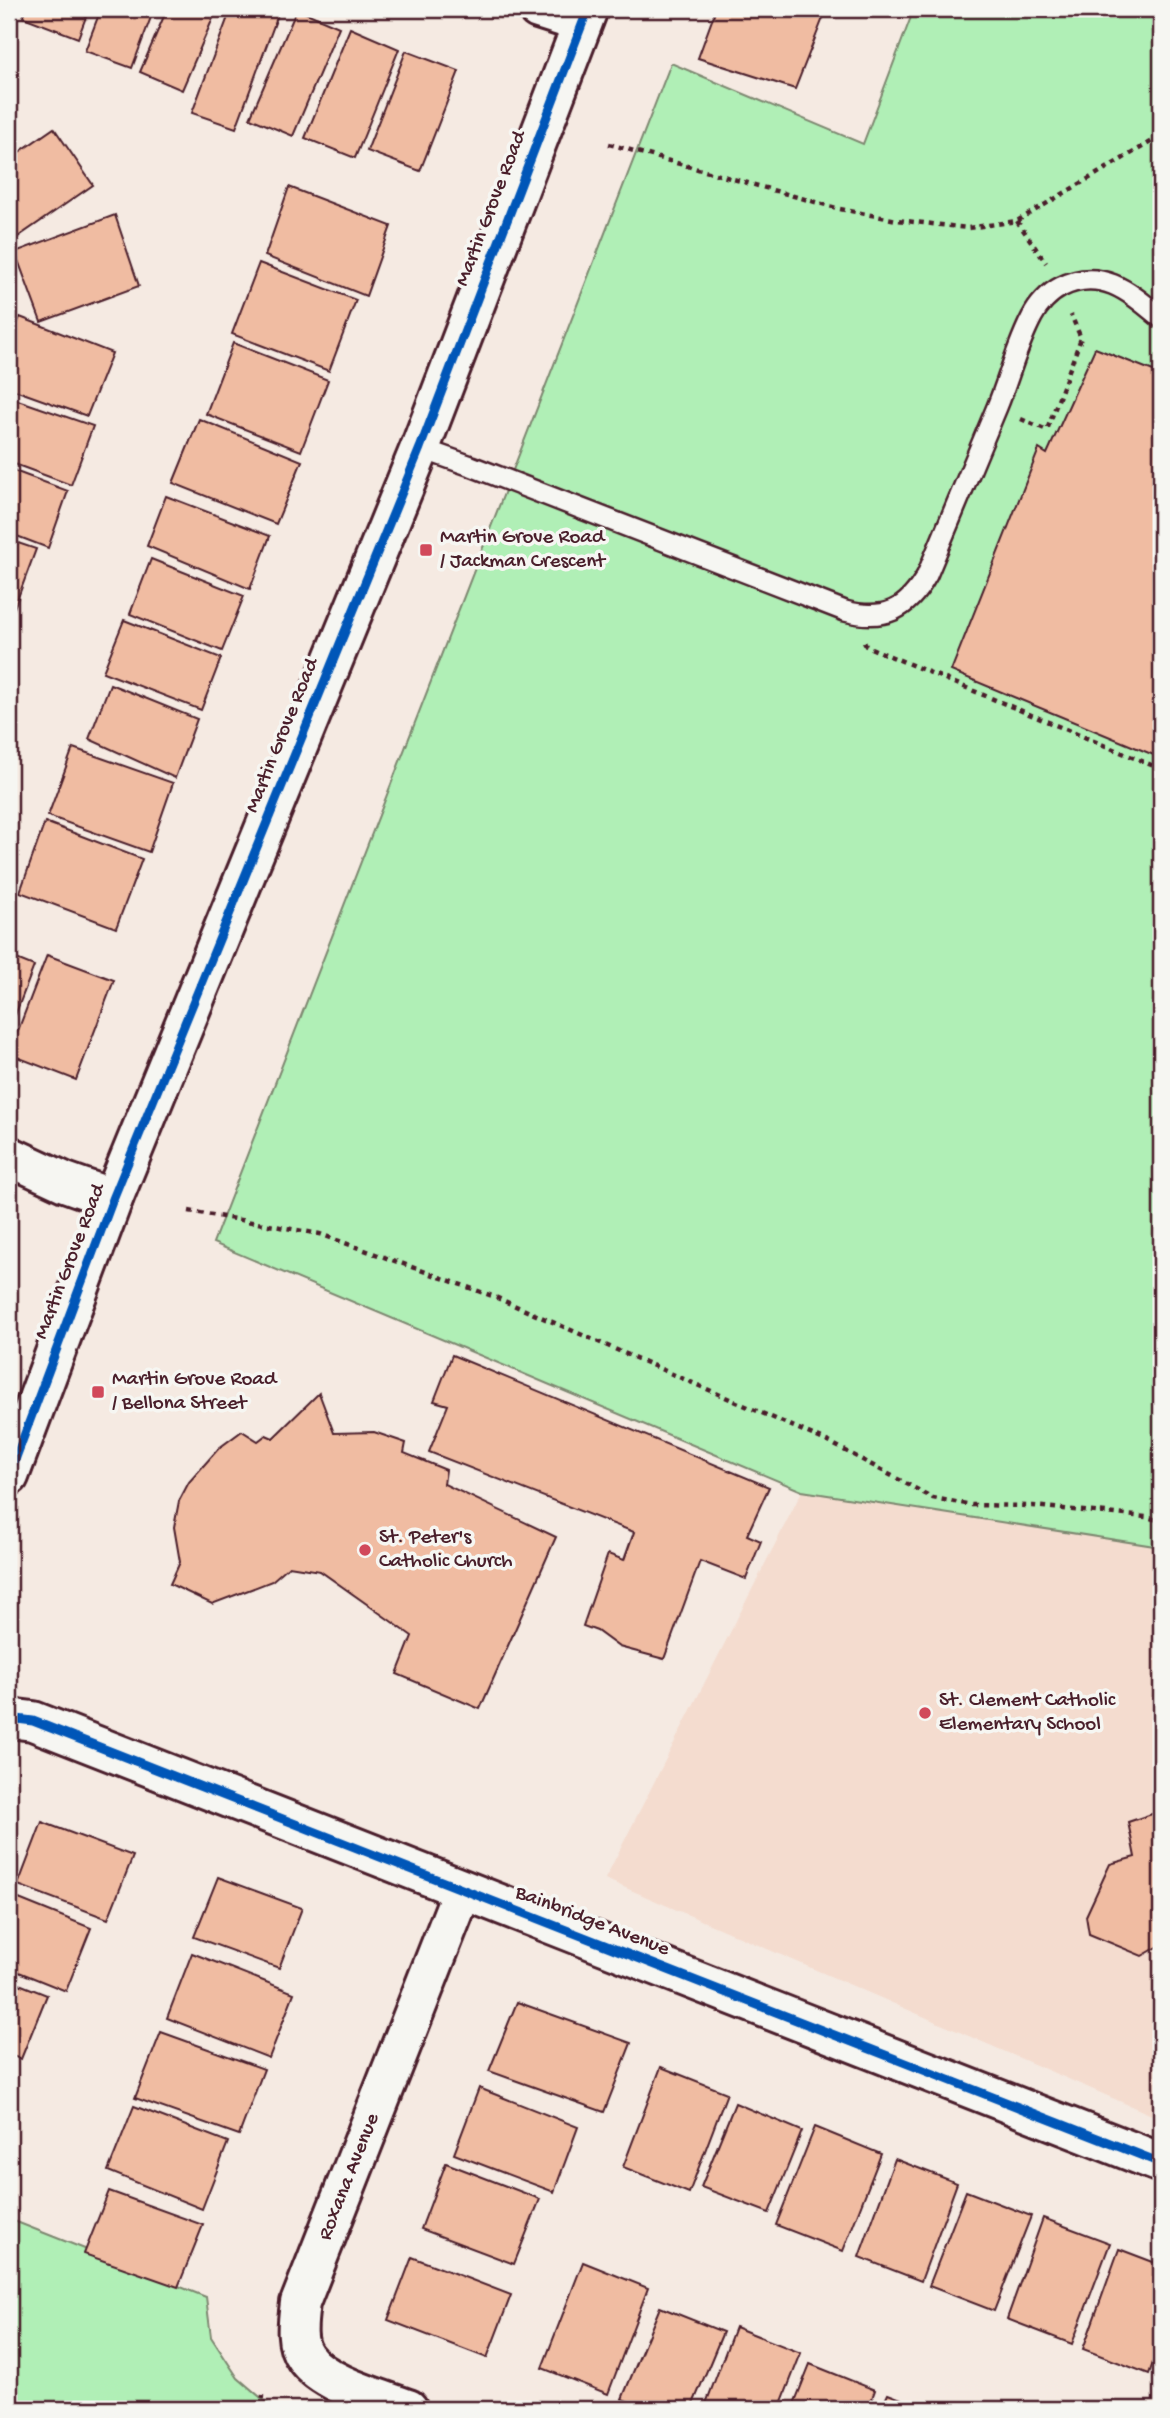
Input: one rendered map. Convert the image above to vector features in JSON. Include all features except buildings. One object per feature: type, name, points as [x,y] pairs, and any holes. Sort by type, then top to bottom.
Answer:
[{"type":"street","points":[[538,9],[585,16]]},
{"type":"street","name":"Martin Grove Road","points":[[9,1476],[113,1199],[420,448],[585,16]]},
{"type":"street","points":[[9,1157],[65,1182],[113,1199]]},
{"type":"street","name":"Bainbridge Avenue","points":[[9,1718],[33,1721],[1161,2163]]},
{"type":"street","name":"Roxana Avenue","points":[[408,2409],[324,2375],[304,2356],[297,2328],[300,2303],[462,1891]]},
{"type":"lane","points":[[420,448],[845,611],[864,616],[884,614],[903,606],[917,592],[927,575],[1032,317],[1044,300],[1061,287],[1082,281],[1103,281],[1124,288],[1161,318]]},
{"type":"path","points":[[609,144],[840,209],[897,220],[968,228],[1017,221],[1161,136]]},
{"type":"path","points":[[845,611],[866,646],[1161,769]]},
{"type":"path","points":[[189,1211],[320,1234],[495,1297],[831,1443],[933,1499],[972,1505],[1033,1506],[1161,1521]]},
{"type":"path","points":[[262,2409],[263,2395]]},
{"type":"shaded area","name":"St. Clement Catholic Elementary School","points":[[802,1491],[1161,1547],[1161,2119],[605,1879]]},
{"type":"green space","points":[[914,9],[1161,9],[1161,1547],[802,1491],[213,1243],[671,63],[863,144]]},
{"type":"green space","points":[[9,2219],[206,2297],[211,2337],[238,2378],[274,2409],[9,2409]]},
{"type":"cycle path","points":[[9,1476],[113,1199],[420,448],[588,9]]},
{"type":"cycle path","points":[[9,1718],[33,1721],[1161,2163]]},
{"type":"place","name":"Martin Grove Road / Jackman Crescent","points":[[426,550]]},
{"type":"place","name":"Martin Grove Road / Bellona Street","points":[[98,1392]]},
{"type":"place","name":"St. Peter's Catholic Church","points":[[365,1550]]},
{"type":"place","name":"St. Clement Catholic Elementary School","points":[[925,1713]]}]
